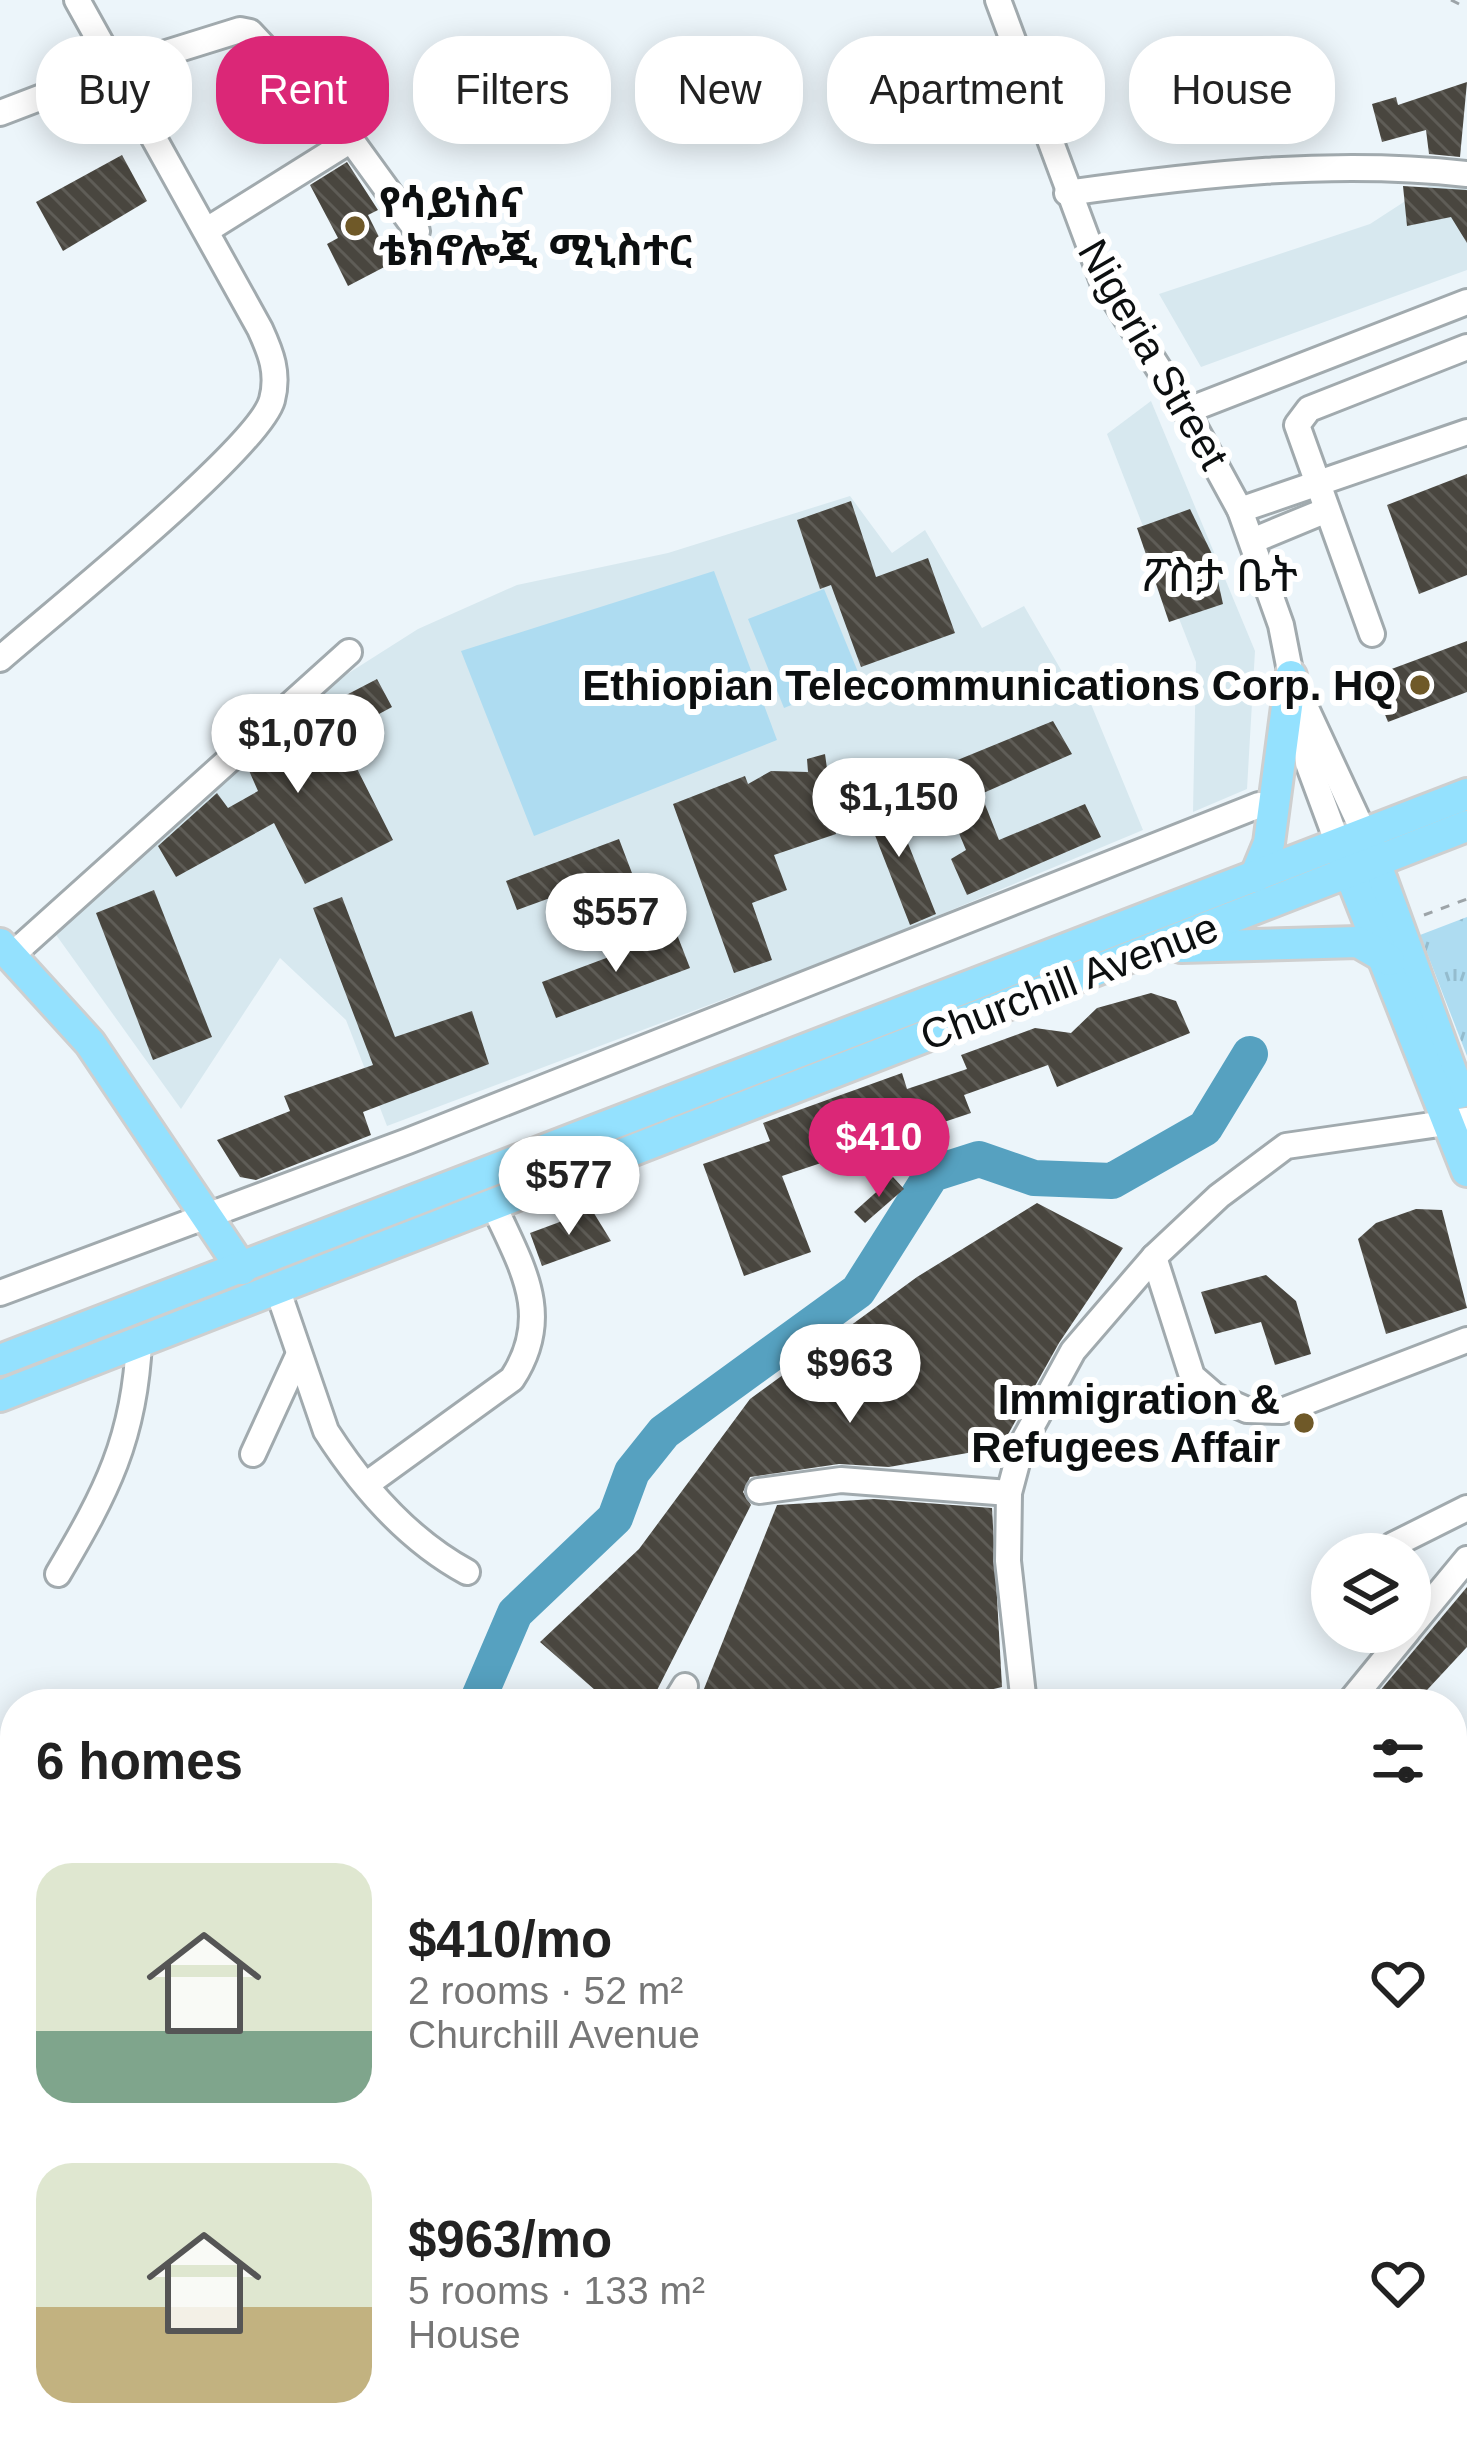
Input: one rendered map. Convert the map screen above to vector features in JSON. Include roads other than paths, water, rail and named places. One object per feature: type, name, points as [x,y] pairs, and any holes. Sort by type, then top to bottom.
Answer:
[{"type":"main road","points":[[1255,877],[1269,843],[1291,676]]},
{"type":"main road","name":"Churchill Avenue","points":[[0,1396],[1157,947],[1467,794]]},
{"type":"main road","name":"Churchill Avenue","points":[[0,1360],[1255,877],[1467,826]]},
{"type":"main road","points":[[1357,852],[1400,924],[1461,1119],[1467,1172]]},
{"type":"main road","points":[[1357,852],[1388,960],[1461,1119]]},
{"type":"main road","points":[[1157,947],[1337,941],[1358,943],[1388,960]]},
{"type":"main road","points":[[6,950],[90,1043],[242,1269]]},
{"type":"street","points":[[76,0],[98,36]]},
{"type":"street","name":"Nigeria Street","points":[[998,0],[1103,282],[1186,411],[1240,510],[1281,626],[1304,710],[1308,763],[1357,852]]},
{"type":"street","points":[[221,36],[240,30],[254,36]]},
{"type":"street","points":[[0,113],[36,99]]},
{"type":"street","points":[[0,659],[195,488],[271,405],[273,357],[160,144]]},
{"type":"street","points":[[207,230],[345,144]]},
{"type":"street","points":[[354,144],[417,231]]},
{"type":"street","points":[[1067,193],[1238,169],[1324,165],[1467,174]]},
{"type":"street","points":[[1186,411],[1467,302]]},
{"type":"street","points":[[1372,634],[1297,424],[1301,416],[1467,347]]},
{"type":"street","points":[[1240,510],[1467,432]]},
{"type":"street","points":[[1252,541],[1327,510]]},
{"type":"street","points":[[6,950],[349,652]]},
{"type":"street","points":[[0,1293],[1259,805]]},
{"type":"street","points":[[1022,1689],[1008,1561],[1009,1493],[1022,1444],[1073,1351],[1154,1257],[1219,1196],[1286,1146],[1461,1119]]},
{"type":"street","points":[[367,1484],[512,1379],[519,1369],[536,1306],[494,1205]]},
{"type":"street","points":[[1154,1257],[1192,1376],[1215,1396],[1247,1410],[1282,1411],[1467,1340]]},
{"type":"street","points":[[278,1291],[326,1431],[421,1547],[467,1572]]},
{"type":"street","points":[[58,1574],[103,1498],[124,1447],[137,1402],[139,1341]]},
{"type":"street","points":[[253,1454],[298,1356]]},
{"type":"street","points":[[759,1491],[841,1480],[1009,1493]]},
{"type":"street","points":[[1417,1533],[1467,1508]]},
{"type":"street","points":[[1431,1602],[1467,1559]]},
{"type":"street","points":[[1360,1689],[1389,1653]]},
{"type":"waterway","points":[[482,1689],[515,1613],[615,1518],[632,1472],[664,1432],[858,1291],[932,1174],[979,1159],[1034,1178],[1112,1181],[1205,1128],[1250,1054]]},
{"type":"place","name":"የሳይነስና ቴክኖሎጂ ሚኒስተር","points":[[355,226]]},
{"type":"place","name":"Ethiopian Telecommunications Corp. HQ","points":[[1420,685]]},
{"type":"place","name":"Immigration & Refugees Affair","points":[[1304,1423]]},
{"type":"district","name":"ፖስታ ቤት","points":[[1220,575]]}]
